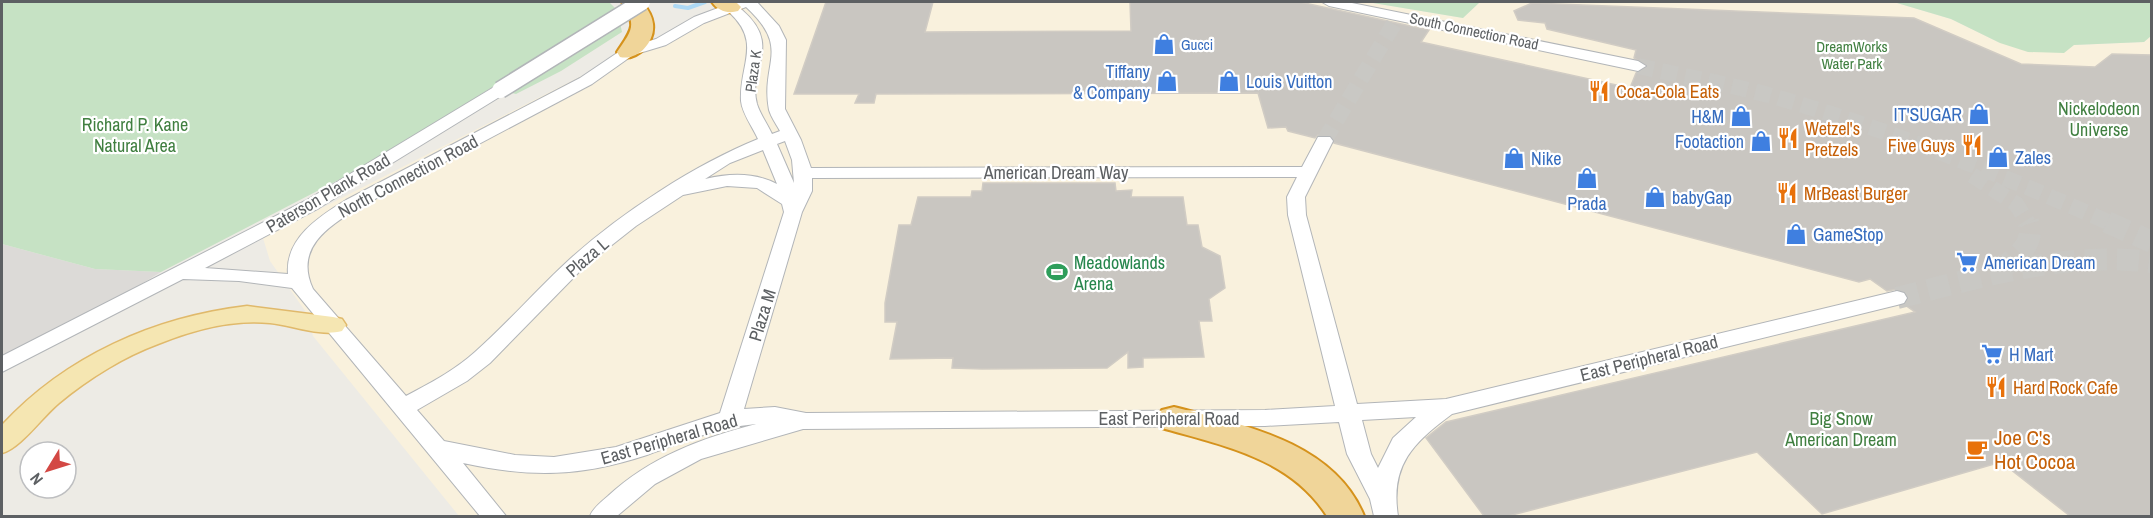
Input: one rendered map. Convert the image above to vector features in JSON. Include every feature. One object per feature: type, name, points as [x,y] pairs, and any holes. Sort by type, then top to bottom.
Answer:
[{"type":"highway","points":[[628,52],[638,41],[643,30],[643,20],[632,2]]},
{"type":"highway","points":[[1174,419],[1255,441],[1286,455],[1322,482],[1346,516]]},
{"type":"main road","points":[[2,443],[25,416],[74,378],[111,356],[165,333],[215,319],[246,314],[274,315],[333,325]]},
{"type":"street","name":"Paterson Plank Road","points":[[2,365],[332,193],[642,2]]},
{"type":"street","name":"South Connection Road","points":[[1329,2],[1619,62],[1637,68]]},
{"type":"street","name":"North Connection Road","points":[[298,254],[314,232],[339,212],[586,81],[628,52],[661,42],[699,20],[737,3]]},
{"type":"street","name":"Plaza K","points":[[737,3],[770,21],[778,37],[781,56],[776,87],[777,110],[789,133]]},
{"type":"street","name":"Plaza K","points":[[737,3],[755,32],[757,48],[748,93],[749,104],[768,141]]},
{"type":"street","points":[[1365,8],[1395,22]]},
{"type":"street","name":"Plaza L","points":[[403,408],[471,367],[577,263],[629,222],[724,159],[789,133]]},
{"type":"street","name":"Plaza M","points":[[789,133],[799,151],[804,173],[801,201],[791,206]]},
{"type":"street","name":"Plaza M","points":[[730,418],[791,206],[783,173],[768,141]]},
{"type":"street","points":[[1324,141],[1296,197],[1297,215],[1359,454],[1384,508]]},
{"type":"street","name":"American Dream Way","points":[[804,173],[1307,172]]},
{"type":"street","points":[[671,194],[720,181],[744,179],[774,187],[791,206]]},
{"type":"street","points":[[239,275],[270,267],[298,254]]},
{"type":"street","points":[[298,254],[295,265],[298,282],[494,516]]},
{"type":"street","points":[[181,273],[239,275],[298,282]]},
{"type":"street","name":"East Peripheral Road","points":[[437,448],[502,464],[558,466],[617,455],[730,418],[772,415],[806,421],[1174,419],[1349,414],[1446,407],[1897,298]]},
{"type":"street","points":[[1384,508],[1395,452],[1412,431],[1446,407]]},
{"type":"street","points":[[602,516],[645,479],[689,452],[738,435],[806,421]]},
{"type":"shaded area","points":[[737,2],[1367,2],[1463,18],[1480,2],[1897,3],[1951,19],[2000,43],[2074,45],[2144,42],[2151,36],[2151,516],[459,516],[313,336],[308,315],[270,261],[263,238],[709,11]]},
{"type":"shaded area","points":[[2,244],[95,269],[161,272],[44,343],[2,363]]},
{"type":"green space","name":"Richard P. Kane Natural Area","points":[[2,2],[609,2],[617,10],[622,32],[561,71],[516,94],[491,88],[379,159],[161,272],[95,269],[2,244]]},
{"type":"green space","points":[[1367,2],[1480,2],[1463,18]]},
{"type":"green space","points":[[1832,2],[2151,2],[2151,36],[2144,42],[2074,45],[2064,53],[2028,52],[2000,43],[1951,19],[1897,3]]},
{"type":"building","name":"American Dream","points":[[826,2],[933,2],[925,32],[1131,31],[1130,2],[1300,2],[1429,30],[1421,42],[1630,88],[1636,73],[1648,67],[1634,58],[1636,50],[1547,29],[1545,23],[1518,20],[1514,11],[1532,3],[1914,18],[2021,64],[2095,67],[2112,54],[2151,55],[2151,516],[2070,516],[2001,462],[1822,514],[1757,452],[1508,516],[1484,516],[1426,438],[1446,422],[1915,312],[1905,305],[1909,297],[1905,291],[1898,289],[1887,291],[1870,279],[1859,282],[1334,143],[1330,135],[1318,135],[1315,138],[1288,131],[1286,127],[1268,128],[1258,93],[876,94],[874,103],[855,103],[859,94],[794,94]]},
{"type":"building","name":"Meadowlands Arena","points":[[983,183],[1115,183],[1116,191],[1132,190],[1131,197],[1183,197],[1187,225],[1198,225],[1202,247],[1220,256],[1225,288],[1209,299],[1212,321],[1199,321],[1204,357],[1143,358],[1143,367],[1128,368],[1128,352],[1107,368],[982,369],[952,368],[953,358],[890,359],[897,322],[885,322],[885,303],[899,225],[911,225],[918,197],[971,197],[972,191],[982,191]]},
{"type":"waterway","points":[[675,6],[688,8],[705,2]]},
{"type":"tunnel","points":[[1324,141],[1395,22]]},
{"type":"tunnel","points":[[1638,66],[1755,92],[1858,123],[1985,170],[2110,223]]},
{"type":"tunnel","points":[[1972,175],[2016,204],[2028,223]]},
{"type":"tunnel","points":[[1995,273],[2015,258],[2026,246],[2030,231],[2028,222]]},
{"type":"tunnel","points":[[2107,222],[2152,242]]},
{"type":"tunnel","points":[[1897,298],[1992,274],[2055,263],[2087,260],[2152,262]]},
{"type":"place","name":"Gucci","points":[[1164,44]]},
{"type":"place","name":"Tiffany & Company","points":[[1167,81]]},
{"type":"place","name":"Louis Vuitton","points":[[1229,81]]},
{"type":"place","name":"Coca-Cola Eats","points":[[1599,91]]},
{"type":"place","name":"IT'SUGAR","points":[[1979,114]]},
{"type":"place","name":"H&M","points":[[1741,116]]},
{"type":"place","name":"Wetzel's Pretzels","points":[[1788,138]]},
{"type":"place","name":"Footaction","points":[[1761,141]]},
{"type":"place","name":"Five Guys","points":[[1972,145]]},
{"type":"place","name":"Zales","points":[[1998,157]]},
{"type":"place","name":"Nike","points":[[1514,158]]},
{"type":"place","name":"Prada","points":[[1587,178]]},
{"type":"place","name":"MrBeast Burger","points":[[1787,193]]},
{"type":"place","name":"babyGap","points":[[1655,197]]},
{"type":"place","name":"GameStop","points":[[1796,234]]},
{"type":"place","name":"American Dream","points":[[1967,262]]},
{"type":"place","name":"Meadowlands Arena","points":[[1057,272]]},
{"type":"place","name":"H Mart","points":[[1992,354]]},
{"type":"place","name":"Hard Rock Cafe","points":[[1996,387]]},
{"type":"place","name":"Joe C's Hot Cocoa","points":[[1977,449]]},
{"type":"park label","name":"DreamWorks Water Park","points":[[1852,54]]},
{"type":"park label","name":"Nickelodeon Universe","points":[[2099,118]]},
{"type":"park label","name":"Big Snow American Dream","points":[[1841,428]]}]
